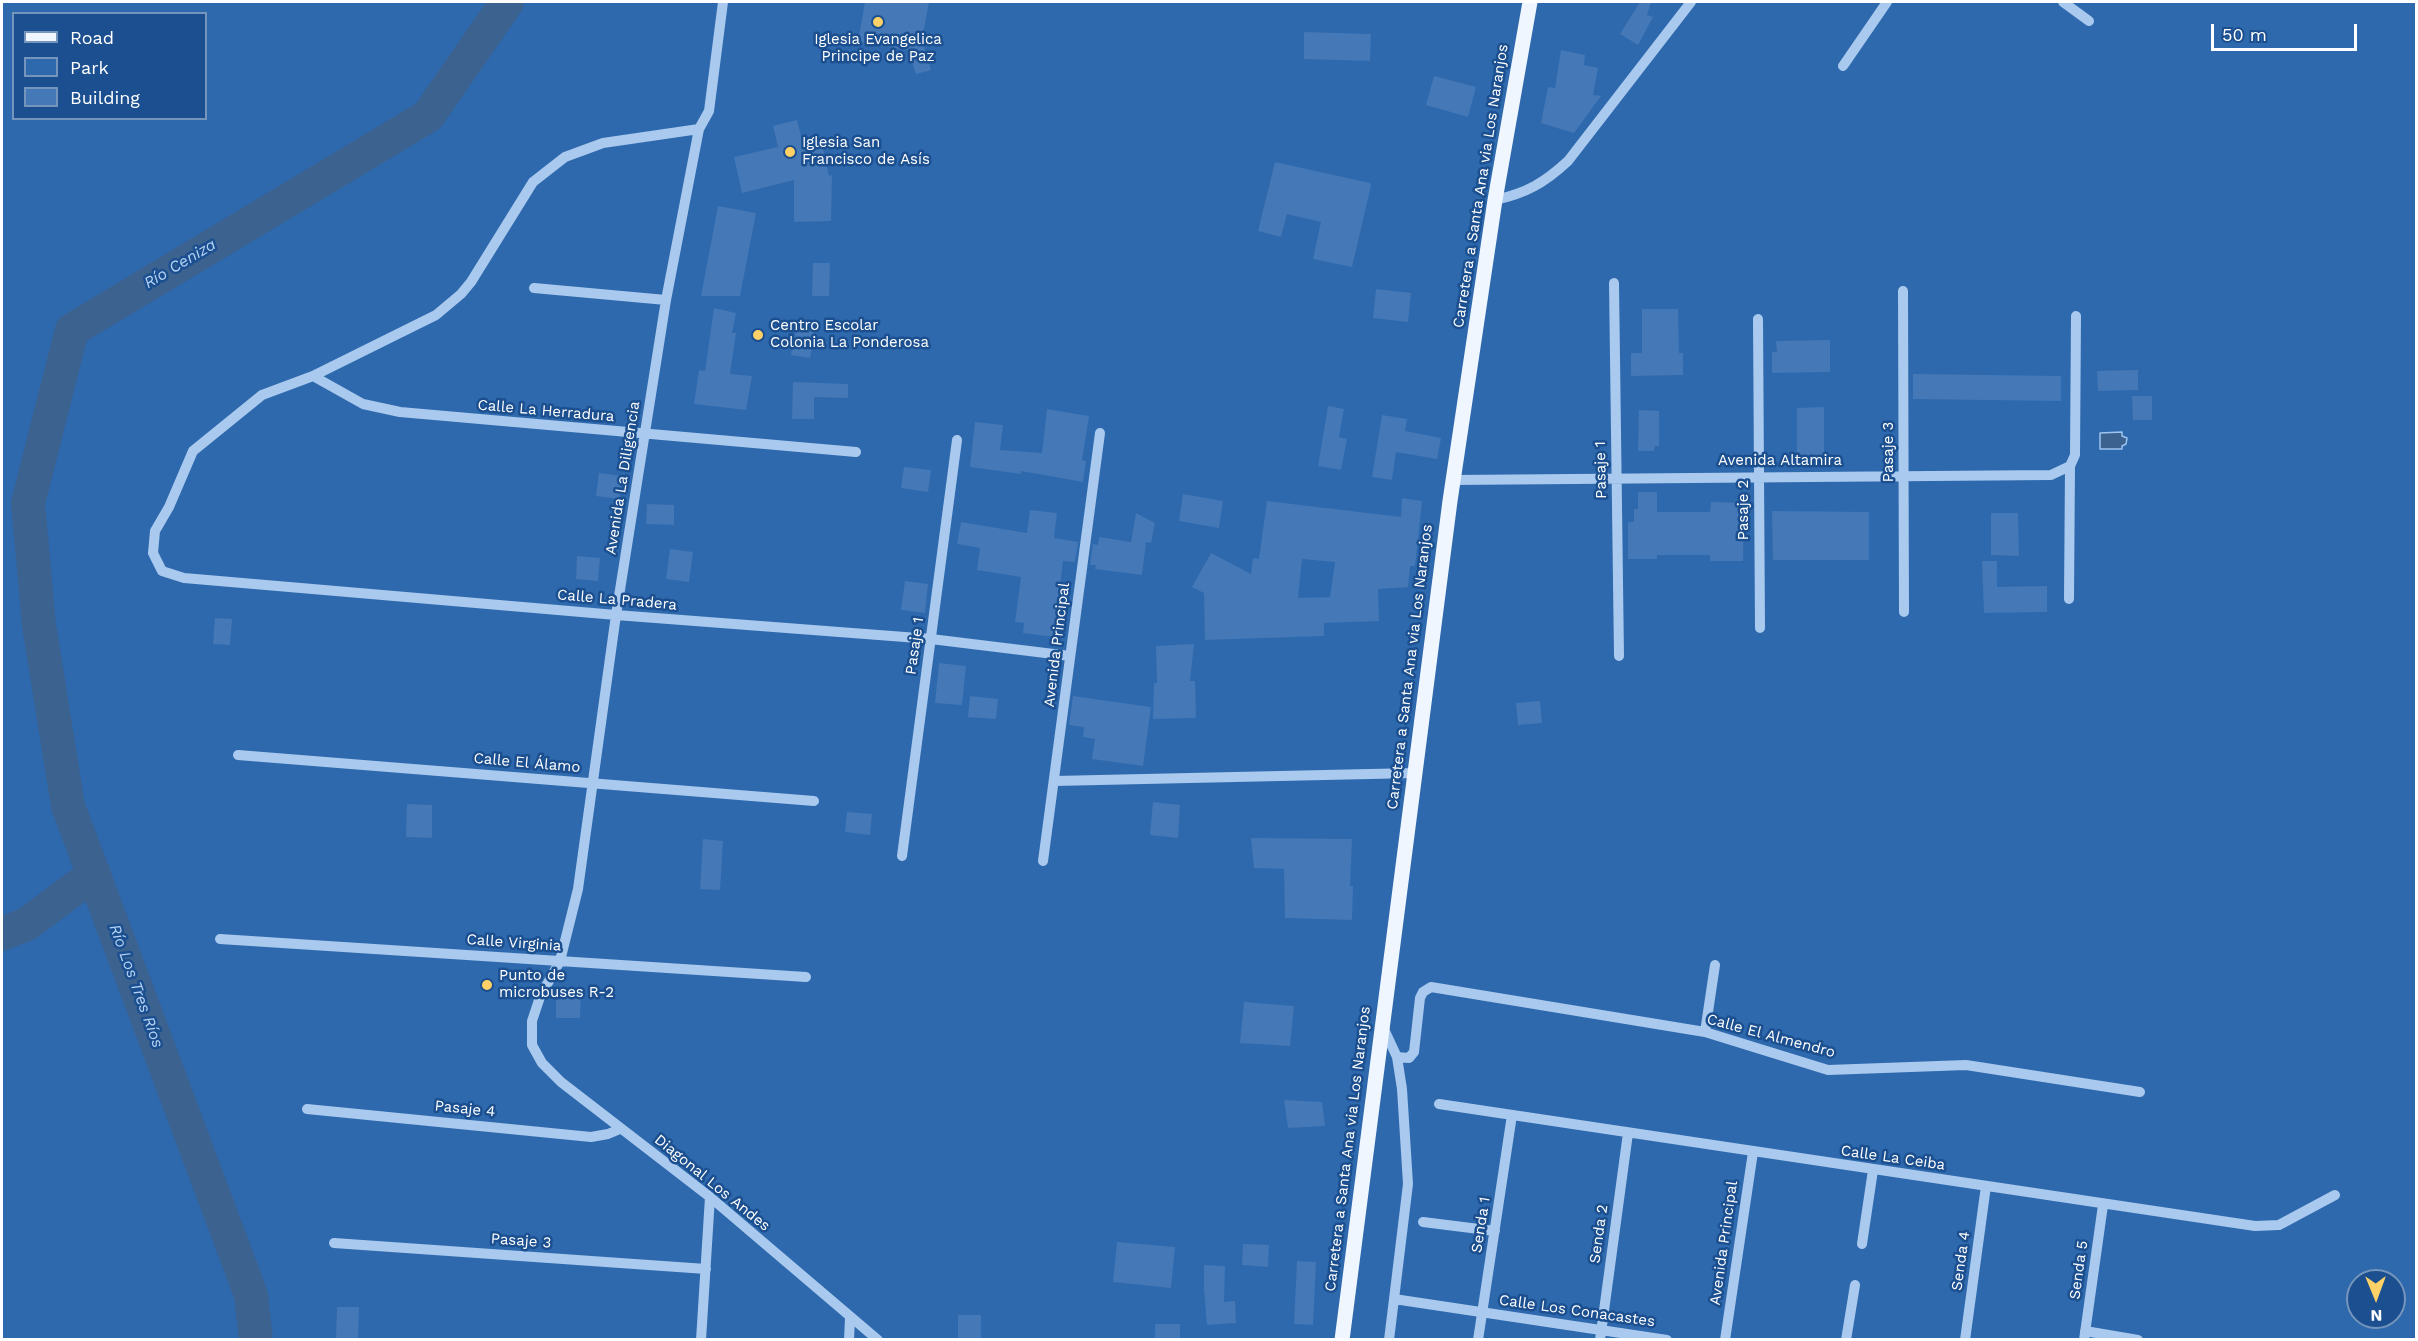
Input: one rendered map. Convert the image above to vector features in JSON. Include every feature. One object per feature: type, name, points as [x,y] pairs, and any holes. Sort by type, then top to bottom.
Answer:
[{"type":"main road","name":"Carretera a Santa Ana via Los Naranjos","points":[[1342,1340],[1453,480],[1495,200],[1530,2]]},
{"type":"street","name":"Avenida La Diligencia","points":[[532,1045],[532,1021],[540,997],[560,961],[578,889],[616,615],[666,300],[699,129],[709,111],[723,2]]},
{"type":"street","points":[[1495,200],[1518,195],[1545,182],[1568,161],[1691,2]]},
{"type":"street","points":[[1843,66],[1887,2]]},
{"type":"street","points":[[2063,2],[2089,21]]},
{"type":"street","points":[[313,376],[436,315],[461,294],[534,182],[565,158],[603,143],[699,129]]},
{"type":"street","name":"Pasaje 1","points":[[1614,283],[1619,656]]},
{"type":"street","points":[[534,288],[666,300]]},
{"type":"street","name":"Pasaje 3","points":[[1903,291],[1904,612]]},
{"type":"street","points":[[2069,599],[2070,466],[2075,455],[2076,316]]},
{"type":"street","name":"Pasaje 2","points":[[1758,319],[1760,628]]},
{"type":"street","name":"Calle La Herradura","points":[[313,376],[363,404],[400,412],[856,452]]},
{"type":"street","name":"Calle La Pradera","points":[[313,376],[262,395],[193,451],[169,507],[155,531],[153,553],[162,571],[184,578],[931,639],[1070,656]]},
{"type":"street","name":"Avenida Principal","points":[[1043,861],[1100,433]]},
{"type":"street","name":"Pasaje 1","points":[[902,856],[957,440]]},
{"type":"street","name":"Avenida Altamira","points":[[1453,480],[2051,475],[2070,466]]},
{"type":"street","name":"Calle El Álamo","points":[[238,755],[814,801]]},
{"type":"street","points":[[1054,781],[1415,773]]},
{"type":"street","name":"Calle Virginia","points":[[220,939],[806,977]]},
{"type":"street","points":[[1705,1032],[1714,965]]},
{"type":"street","name":"Calle El Almendro","points":[[1397,1057],[1408,1058],[1414,1052],[1420,998],[1431,987],[1705,1032],[1827,1070],[1966,1065],[2140,1092]]},
{"type":"street","points":[[1382,1024],[1397,1057],[1402,1089],[1408,1184],[1389,1340]]},
{"type":"street","name":"Diagonal Los Andes","points":[[532,1045],[542,1063],[561,1082],[710,1197],[878,1340]]},
{"type":"street","name":"Calle La Ceiba","points":[[1439,1104],[2255,1226],[2279,1226],[2335,1195]]},
{"type":"street","name":"Pasaje 4","points":[[307,1109],[591,1137],[620,1129]]},
{"type":"street","name":"Senda 1","points":[[1478,1340],[1512,1115]]},
{"type":"street","name":"Senda 2","points":[[1601,1335],[1628,1133]]},
{"type":"street","name":"Avenida Principal","points":[[1725,1340],[1753,1152]]},
{"type":"street","points":[[1862,1244],[1873,1170]]},
{"type":"street","name":"Senda 4","points":[[1965,1340],[1986,1186]]},
{"type":"street","points":[[701,1340],[710,1197]]},
{"type":"street","name":"Senda 5","points":[[2084,1335],[2103,1205]]},
{"type":"street","points":[[1423,1222],[1495,1232]]},
{"type":"street","name":"Pasaje 3","points":[[334,1243],[706,1269]]},
{"type":"street","points":[[1846,1340],[1854,1285]]},
{"type":"street","name":"Calle Los Conacastes","points":[[1394,1299],[1483,1312],[1601,1335],[1668,1340]]},
{"type":"street","points":[[849,1340],[850,1317]]},
{"type":"street","points":[[2084,1335],[2138,1340]]},
{"type":"green space","points":[[2,2],[2416,2],[2416,1339],[2,1340]]},
{"type":"shaded area","points":[[2122,432],[2122,436],[2127,438],[2122,449],[2100,449],[2100,433]]},
{"type":"building","points":[[865,2],[929,2],[922,40],[931,70],[916,74],[908,50],[858,42]]},
{"type":"building","points":[[1640,2],[1651,2],[1647,15],[1653,17],[1638,45],[1620,34]]},
{"type":"building","points":[[1304,32],[1371,34],[1370,61],[1304,59]]},
{"type":"building","points":[[1561,50],[1585,55],[1584,65],[1598,68],[1593,95],[1601,96],[1574,133],[1541,123],[1548,87],[1555,88]]},
{"type":"building","points":[[1434,76],[1476,87],[1468,117],[1426,105]]},
{"type":"building","name":"Iglesia San Francisco de Asís","points":[[797,120],[802,140],[820,136],[829,176],[832,175],[831,221],[794,222],[794,180],[742,193],[734,157],[778,147],[773,126]]},
{"type":"building","points":[[1275,162],[1370,183],[1352,267],[1313,259],[1321,222],[1287,214],[1281,237],[1258,231]]},
{"type":"building","points":[[718,206],[756,213],[740,296],[701,296]]},
{"type":"building","points":[[813,263],[830,263],[829,296],[812,296]]},
{"type":"building","points":[[1376,289],[1411,293],[1408,322],[1373,318]]},
{"type":"building","points":[[714,308],[736,313],[732,333],[736,333],[730,374],[752,376],[746,410],[694,404],[699,370],[705,371]]},
{"type":"building","points":[[1642,309],[1678,309],[1679,353],[1683,353],[1683,375],[1631,376],[1631,353],[1642,353]]},
{"type":"building","points":[[797,325],[816,328],[810,358],[791,355]]},
{"type":"building","points":[[1830,340],[1830,372],[1772,373],[1772,352],[1777,352],[1776,341]]},
{"type":"building","points":[[2138,370],[2138,390],[2098,391],[2097,371]]},
{"type":"building","points":[[1913,374],[2061,376],[2061,401],[1913,399]]},
{"type":"building","points":[[793,382],[848,384],[848,398],[814,397],[814,419],[792,419]]},
{"type":"building","points":[[2132,396],[2152,396],[2152,420],[2133,420]]},
{"type":"building","points":[[1328,406],[1344,409],[1339,437],[1347,439],[1341,470],[1318,466]]},
{"type":"building","points":[[1824,407],[1824,459],[1797,459],[1797,408]]},
{"type":"building","points":[[1047,409],[1089,416],[1082,460],[1086,461],[1083,482],[1021,471],[1021,474],[970,467],[975,422],[1003,425],[1000,450],[1042,453]]},
{"type":"building","points":[[1639,410],[1659,411],[1659,446],[1655,446],[1654,451],[1638,451]]},
{"type":"building","points":[[1382,415],[1407,419],[1405,431],[1441,438],[1437,459],[1396,452],[1392,480],[1372,477]]},
{"type":"building","points":[[904,467],[931,470],[928,492],[901,488]]},
{"type":"building","points":[[599,473],[622,476],[619,499],[596,496]]},
{"type":"building","points":[[1638,492],[1657,492],[1657,512],[1710,512],[1711,502],[1744,503],[1743,561],[1710,561],[1710,555],[1657,555],[1657,559],[1628,559],[1628,522],[1634,522],[1634,509],[1638,509]]},
{"type":"building","points":[[1183,494],[1223,501],[1219,528],[1179,521]]},
{"type":"building","points":[[1402,498],[1422,501],[1415,566],[1410,566],[1408,587],[1378,589],[1379,621],[1324,623],[1324,636],[1205,640],[1204,593],[1192,587],[1211,553],[1251,574],[1253,558],[1259,559],[1267,501],[1401,517]],"holes":[[[1302,559],[1335,562],[1330,597],[1298,598]]]},
{"type":"building","points":[[647,504],[674,505],[674,525],[646,524]]},
{"type":"building","points":[[1030,510],[1057,513],[1054,538],[1078,542],[1075,562],[1063,561],[1054,637],[1023,633],[1024,623],[1015,622],[1021,577],[977,570],[980,548],[957,544],[961,522],[1027,533]]},
{"type":"building","points":[[1772,511],[1869,512],[1869,560],[1773,560]]},
{"type":"building","points":[[1136,513],[1155,523],[1151,543],[1146,542],[1142,575],[1095,569],[1096,565],[1090,565],[1093,544],[1098,545],[1099,537],[1131,542]]},
{"type":"building","points":[[1991,513],[2018,513],[2019,556],[1991,555]]},
{"type":"building","points":[[670,549],[693,552],[689,582],[666,579]]},
{"type":"building","points":[[577,556],[600,558],[598,581],[576,579]]},
{"type":"building","points":[[1982,561],[1997,561],[1997,587],[2047,586],[2047,612],[1984,613]]},
{"type":"building","points":[[905,581],[928,584],[925,613],[901,610]]},
{"type":"building","points":[[215,618],[232,619],[230,645],[213,644]]},
{"type":"building","points":[[1194,644],[1190,681],[1195,681],[1196,718],[1153,719],[1154,683],[1157,683],[1156,646]]},
{"type":"building","points":[[939,663],[966,666],[962,705],[935,703]]},
{"type":"building","points":[[970,696],[998,699],[996,719],[968,717]]},
{"type":"building","points":[[1073,696],[1151,707],[1143,766],[1092,759],[1095,739],[1083,737],[1084,727],[1069,725]]},
{"type":"building","points":[[1540,701],[1542,723],[1518,725],[1516,703]]},
{"type":"building","points":[[1153,802],[1180,805],[1178,838],[1150,835]]},
{"type":"building","points":[[407,804],[432,805],[432,838],[406,837]]},
{"type":"building","points":[[847,812],[872,814],[870,835],[845,832]]},
{"type":"building","points":[[1251,838],[1352,839],[1350,886],[1353,886],[1352,920],[1285,918],[1284,869],[1254,868]]},
{"type":"building","points":[[703,839],[723,841],[720,890],[700,889]]},
{"type":"building","points":[[556,993],[581,993],[580,1018],[556,1018]]},
{"type":"building","points":[[1244,1002],[1294,1006],[1290,1046],[1240,1043]]},
{"type":"building","points":[[1284,1100],[1322,1102],[1325,1126],[1288,1128]]},
{"type":"building","points":[[1117,1242],[1175,1247],[1171,1288],[1113,1282]]},
{"type":"building","points":[[1243,1244],[1269,1245],[1268,1267],[1242,1265]]},
{"type":"building","points":[[1297,1261],[1316,1262],[1313,1325],[1294,1324]]},
{"type":"building","points":[[1204,1265],[1225,1266],[1224,1302],[1235,1301],[1236,1323],[1207,1325]]},
{"type":"building","points":[[337,1307],[359,1307],[358,1339],[336,1339]]},
{"type":"building","points":[[958,1315],[981,1315],[981,1340],[958,1340]]},
{"type":"building","points":[[1155,1324],[1180,1324],[1180,1340],[1155,1340]]},
{"type":"waterway","name":"Río Ceniza","points":[[256,1340],[251,1295],[68,806],[39,625],[28,503],[72,330],[428,116],[507,2]]},
{"type":"waterway","points":[[2,934],[27,924],[94,874]]},
{"type":"place","name":"Iglesia Evangelica Principe de Paz","points":[[878,22]]},
{"type":"place","name":"Iglesia San Francisco de Asís","points":[[790,152]]},
{"type":"place","name":"Centro Escolar Colonia La Ponderosa","points":[[758,335]]},
{"type":"place","name":"Punto de microbuses R-2","points":[[487,985]]},
{"type":"water label","name":"Río Los Tres Ríos","points":[[136,986]]}]
